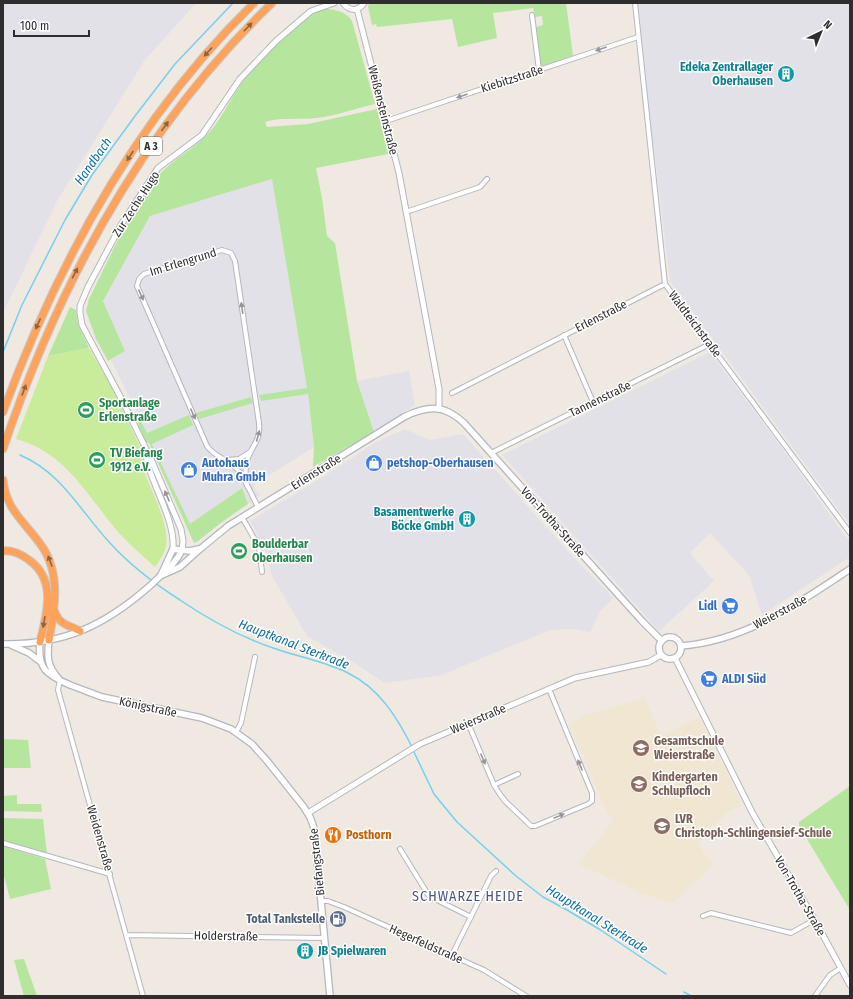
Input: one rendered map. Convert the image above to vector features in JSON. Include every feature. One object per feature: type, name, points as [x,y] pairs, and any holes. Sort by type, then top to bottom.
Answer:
[{"type":"highway","name":"A 3","points":[[3,412],[21,364],[54,288],[99,205],[145,132],[172,96],[214,45],[254,3]]},
{"type":"highway","name":"A 3","points":[[3,449],[32,369],[58,308],[109,211],[156,139],[182,103],[232,44],[272,3]]},
{"type":"highway","points":[[3,480],[11,506],[18,517],[41,543],[50,560],[54,578],[53,609],[49,640]]},
{"type":"highway","points":[[3,551],[14,552],[30,561],[42,572],[46,580],[47,597],[45,622],[40,642]]},
{"type":"highway","points":[[53,609],[56,616],[63,624],[80,631]]},
{"type":"main road","name":"Von-Trotha-Straße","points":[[439,409],[461,420],[662,641]]},
{"type":"main road","name":"Erlenstraße","points":[[160,576],[180,567],[224,529],[242,517],[404,417],[417,411],[439,409]]},
{"type":"main road","name":"Erlenstraße","points":[[160,576],[173,549]]},
{"type":"main road","points":[[173,549],[200,549]]},
{"type":"main road","name":"Erlenstraße","points":[[49,640],[80,631],[103,621],[120,610],[172,567],[182,550]]},
{"type":"main road","name":"Weierstraße","points":[[681,646],[715,641],[757,625],[796,605],[850,569]]},
{"type":"main road","points":[[667,638],[673,638],[679,641],[681,646],[680,653],[675,658],[669,659],[661,655],[659,648],[662,641],[667,638]]},
{"type":"main road","points":[[6,644],[49,640],[49,664],[52,671],[60,680]]},
{"type":"main road","points":[[40,642],[39,651],[41,662]]},
{"type":"main road","name":"Königstraße","points":[[6,644],[31,654],[41,662],[48,673],[60,680],[102,697],[208,720],[226,726],[236,732]]},
{"type":"main road","name":"Biefangstraße","points":[[236,732],[252,744],[260,753],[308,813],[314,828],[330,996]]},
{"type":"street","name":"Zur Zeche Hugo","points":[[182,550],[183,541],[181,529],[141,439],[113,382],[82,325],[80,314],[82,299],[121,225],[158,168],[202,135],[240,79],[276,41],[311,11],[334,3]]},
{"type":"street","points":[[343,3],[349,9],[357,9],[364,3]]},
{"type":"street","name":"Waldteichstraße","points":[[635,3],[665,284],[850,533]]},
{"type":"street","name":"Weißensteinstraße","points":[[357,9],[399,173],[439,389],[439,409]]},
{"type":"street","points":[[532,15],[539,70]]},
{"type":"street","name":"Kiebitzstraße","points":[[386,121],[638,36]]},
{"type":"street","points":[[406,212],[480,186],[487,179]]},
{"type":"street","name":"Im Erlengrund","points":[[247,486],[246,465],[251,450],[259,437],[259,423],[234,257],[228,252],[222,250],[144,274],[138,279],[138,288],[207,446],[213,453],[231,463],[238,470],[258,507]]},
{"type":"street","name":"Erlenstraße","points":[[452,393],[665,284]]},
{"type":"street","points":[[564,336],[593,402]]},
{"type":"street","name":"Tannenstraße","points":[[492,454],[710,344]]},
{"type":"street","name":"Zur Zeche Hugo","points":[[141,439],[150,472],[169,522],[173,549]]},
{"type":"street","points":[[224,459],[235,460],[242,458],[251,450]]},
{"type":"street","points":[[242,517],[259,547],[262,572]]},
{"type":"street","name":"Weierstraße","points":[[308,813],[420,744],[576,678],[649,662],[661,655]]},
{"type":"street","points":[[236,732],[241,723],[255,657]]},
{"type":"street","name":"Von-Trotha-Straße","points":[[675,658],[753,814],[850,985]]},
{"type":"street","name":"Weidenstraße","points":[[60,680],[58,690],[143,996]]},
{"type":"street","points":[[468,723],[494,785],[505,801],[531,826],[588,804],[592,801],[592,793],[548,689]]},
{"type":"street","points":[[494,785],[518,774]]},
{"type":"street","points":[[3,843],[110,874]]},
{"type":"street","points":[[400,849],[429,896],[470,916]]},
{"type":"street","points":[[452,955],[470,916],[491,876],[496,871]]},
{"type":"street","name":"Hegerfeldstraße","points":[[321,901],[328,901],[344,907],[452,955],[486,972],[526,996]]},
{"type":"street","points":[[703,916],[711,913],[791,932],[814,920]]},
{"type":"street","name":"Holderstraße","points":[[127,935],[324,938]]},
{"type":"street","points":[[815,996],[830,975],[841,968]]},
{"type":"shaded area","points":[[3,3],[196,3],[144,61],[57,201],[3,313]]},
{"type":"shaded area","points":[[634,3],[850,3],[850,525],[670,281],[654,149],[648,142]]},
{"type":"shaded area","points":[[272,179],[307,388],[314,447],[253,485],[260,496],[248,504],[241,488],[190,525],[111,360],[125,351],[103,301],[150,216]]},
{"type":"shaded area","points":[[710,352],[850,543],[850,557],[762,615],[749,575],[710,533],[690,553],[714,581],[659,631],[502,455]]},
{"type":"shaded area","points":[[409,371],[415,405],[374,432],[357,381]]},
{"type":"shaded area","name":"Basamentwerke Böcke GmbH","points":[[405,429],[430,440],[463,434],[574,558],[614,598],[601,610],[590,632],[573,629],[550,630],[439,676],[384,683],[358,665],[307,636],[272,576],[266,551],[250,521],[326,475],[376,442]]},
{"type":"shaded area","name":"LVR Christoph-Schlingensief-Schule","points":[[645,698],[653,719],[662,736],[699,717],[742,805],[727,812],[698,843],[703,852],[714,863],[673,903],[644,894],[578,864],[613,822],[601,799],[569,724],[587,715]]},
{"type":"green space","points":[[370,3],[566,3],[573,56],[544,67],[540,65],[536,27],[543,25],[542,16],[535,17],[533,8],[493,13],[497,38],[458,47],[452,19],[377,27],[376,24],[372,25],[368,6]]},
{"type":"green space","points":[[323,9],[339,11],[352,21],[375,104],[339,114],[311,119],[270,120],[265,122],[267,127],[308,124],[377,109],[388,154],[316,168],[327,236],[335,243],[357,381],[374,432],[313,467],[314,447],[308,394],[261,401],[259,395],[307,388],[272,179],[150,216],[103,301],[125,351],[108,361],[96,339],[86,311],[89,299],[119,238],[136,207],[155,180],[169,166],[207,135],[221,117],[241,84],[267,53],[301,22],[312,14]]},
{"type":"green space","points":[[70,307],[76,310],[78,324],[89,348],[48,356]]},
{"type":"green space","points":[[89,348],[111,386],[142,451],[143,469],[159,507],[165,527],[166,545],[163,554],[155,567],[119,533],[75,477],[62,465],[49,454],[34,445],[16,439],[48,356]]},
{"type":"green space","points":[[251,397],[253,403],[199,419],[196,413]]},
{"type":"green space","points":[[137,413],[147,433],[189,415],[193,425],[152,444],[190,524],[242,488],[248,504],[194,543],[149,443],[146,442],[134,415]]},
{"type":"green space","points":[[3,739],[28,740],[31,768],[3,768]]},
{"type":"green space","points":[[850,786],[850,910],[799,826],[799,822]]},
{"type":"green space","points":[[17,795],[17,804],[41,804],[42,812],[3,811],[3,796]]},
{"type":"green space","points":[[3,818],[43,819],[47,854],[3,842]]},
{"type":"green space","points":[[3,846],[45,859],[51,889],[10,899],[3,872]]},
{"type":"green space","points":[[24,959],[37,996],[24,996],[14,960]]},
{"type":"waterway","name":"Handbach","points":[[3,352],[22,305],[65,220],[92,175],[175,64],[233,3]]},
{"type":"waterway","name":"Hauptkanal Sterkrade","points":[[20,455],[34,462],[59,482],[117,551],[125,559],[171,594],[213,621],[249,639],[282,651],[330,665],[359,679],[386,704],[412,747]]},
{"type":"waterway","name":"Hauptkanal Sterkrade","points":[[413,750],[434,794],[457,822],[516,876],[543,897],[599,929],[666,974]]},
{"type":"waterway","name":"Hauptkanal Sterkrade","points":[[684,992],[691,996]]},
{"type":"place","name":"Edeka Zentrallager Oberhausen","points":[[786,74]]},
{"type":"place","name":"Sportanlage Erlenstraße","points":[[86,410]]},
{"type":"place","name":"TV Biefang 1912 e.V.","points":[[97,460]]},
{"type":"place","name":"petshop-Oberhausen","points":[[374,463]]},
{"type":"place","name":"Autohaus Muhra GmbH","points":[[189,470]]},
{"type":"place","name":"Basamentwerke Böcke GmbH","points":[[467,519]]},
{"type":"place","name":"Boulderbar Oberhausen","points":[[239,551]]},
{"type":"place","name":"Lidl","points":[[730,606]]},
{"type":"place","name":"ALDI Süd","points":[[709,679]]},
{"type":"place","name":"Gesamtschule Weierstraße","points":[[641,748]]},
{"type":"place","name":"Kindergarten Schlupfloch","points":[[639,784]]},
{"type":"place","name":"LVR Christoph-Schlingensief-Schule","points":[[662,826]]},
{"type":"place","name":"Posthorn","points":[[333,835]]},
{"type":"place","name":"Total Tankstelle","points":[[338,919]]},
{"type":"place","name":"JB Spielwaren","points":[[305,951]]},
{"type":"district","name":"SCHWARZE HEIDE","points":[[468,896]]}]
